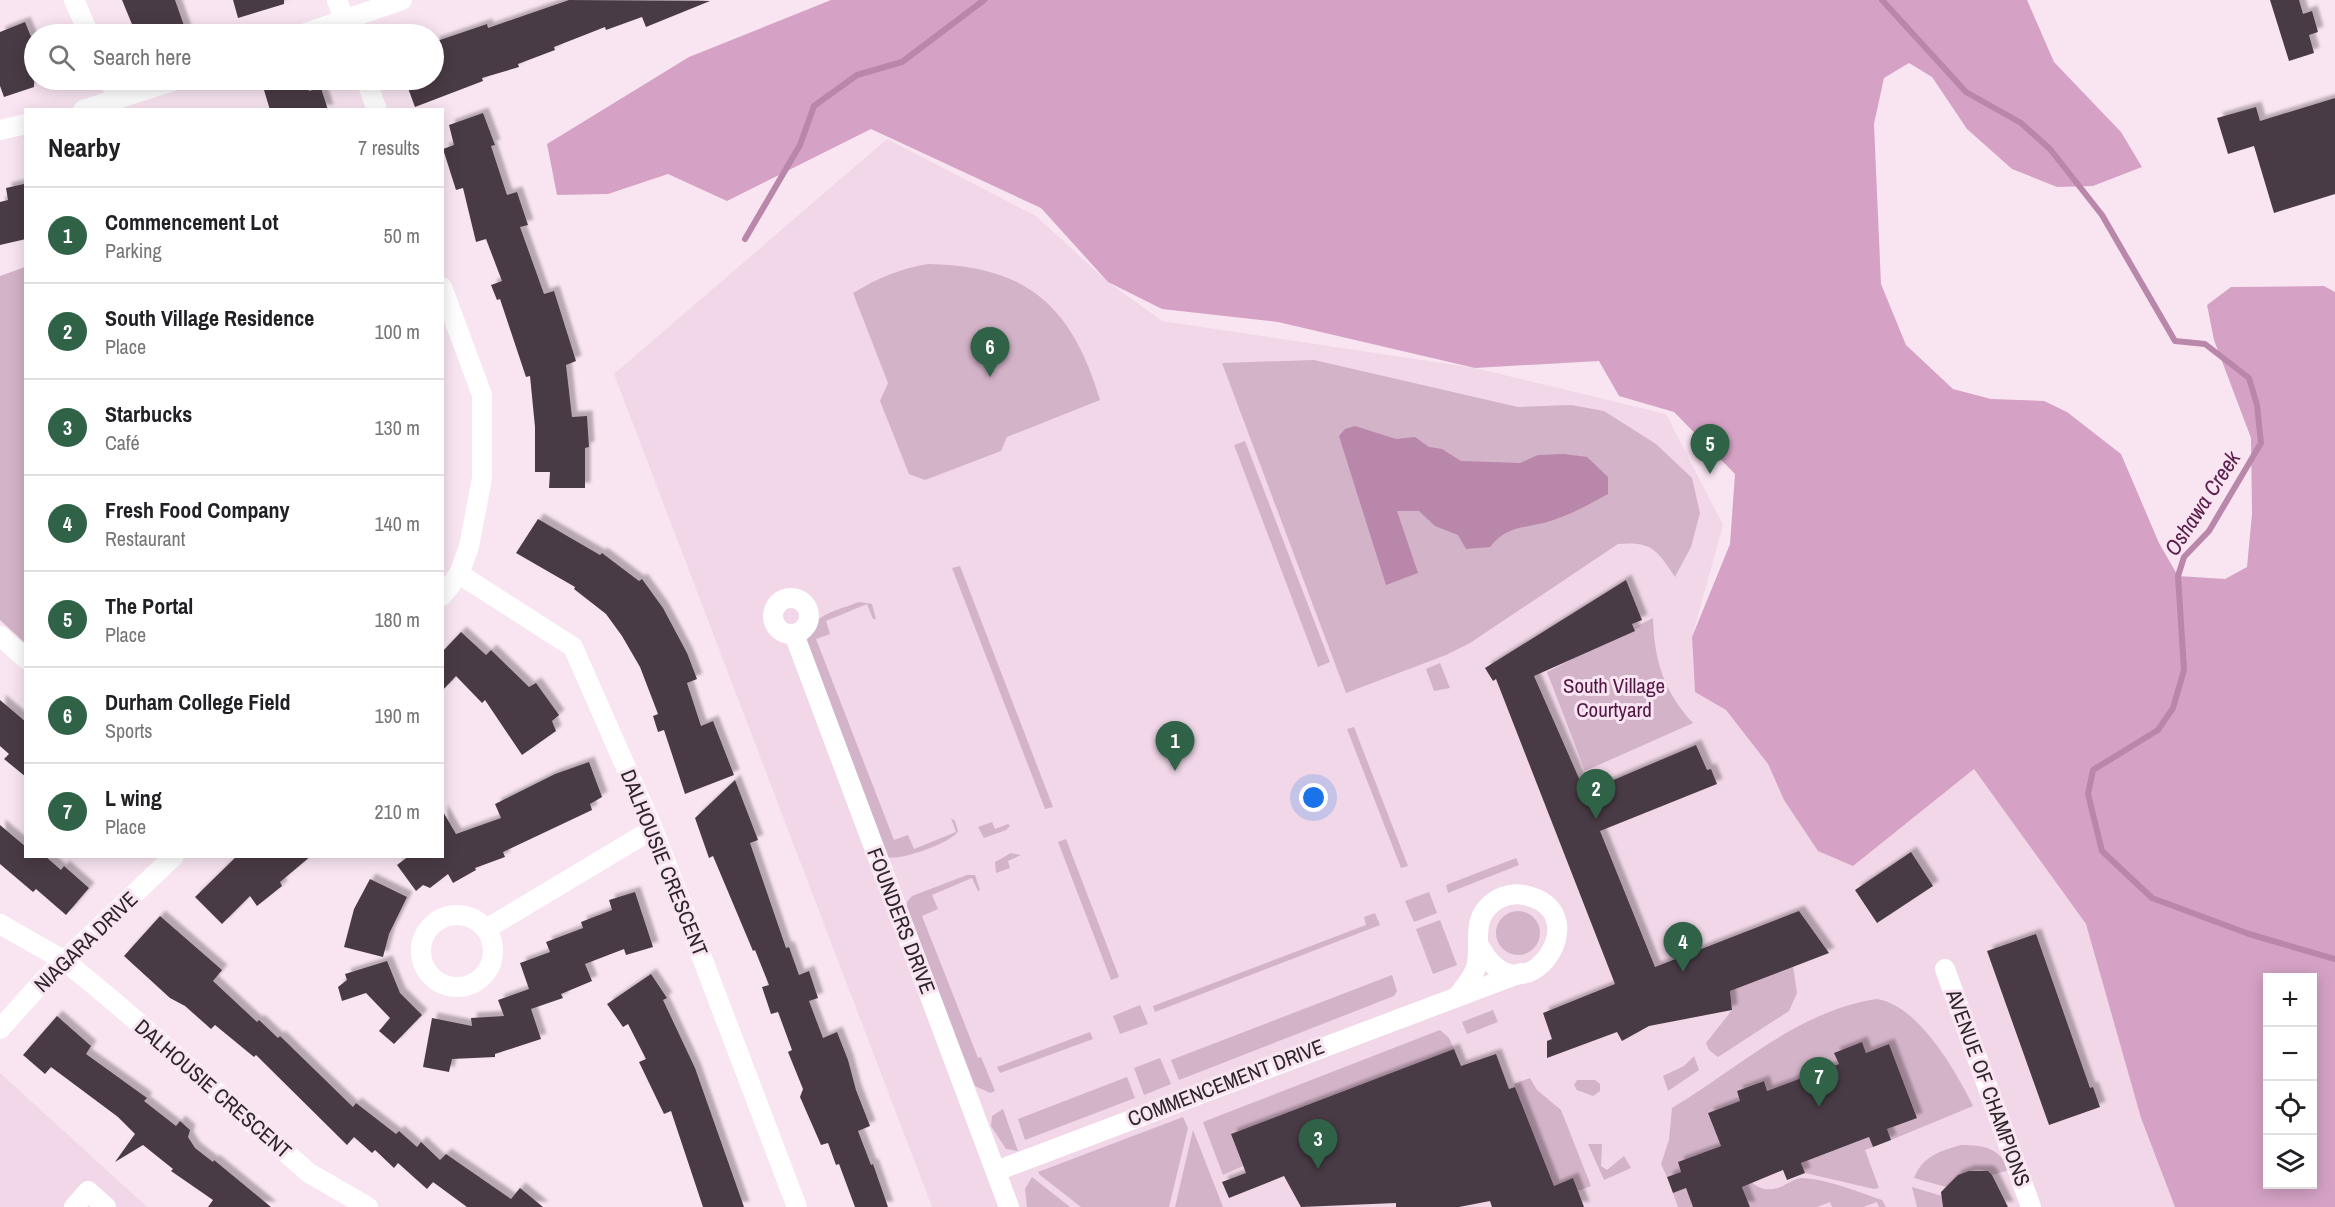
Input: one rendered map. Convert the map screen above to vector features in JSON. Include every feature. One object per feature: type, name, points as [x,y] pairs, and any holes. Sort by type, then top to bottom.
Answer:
[{"type":"street","points":[[74,0],[85,24]]},
{"type":"street","points":[[337,0],[346,24]]},
{"type":"street","points":[[353,24],[402,0]]},
{"type":"street","points":[[114,90],[118,100]]},
{"type":"street","points":[[90,108],[147,90]]},
{"type":"street","points":[[370,90],[376,108]]},
{"type":"street","points":[[0,130],[24,124]]},
{"type":"street","points":[[444,292],[482,395],[482,478],[469,547],[459,574],[444,593]]},
{"type":"street","name":"DALHOUSIE CRESCENT","points":[[459,574],[573,647],[653,829],[796,1207]]},
{"type":"street","name":"FOUNDERS DRIVE","points":[[794,634],[1010,1207]]},
{"type":"street","points":[[0,636],[24,657]]},
{"type":"street","points":[[486,929],[653,829]]},
{"type":"street","name":"NIAGARA DRIVE","points":[[0,1029],[44,980],[172,858]]},
{"type":"street","name":"COMMENCEMENT DRIVE","points":[[996,1171],[1534,970],[1545,963],[1557,940],[1557,927],[1552,914],[1533,897],[1507,895],[1495,900],[1485,909],[1478,928],[1480,947],[1475,970],[1457,997]]},
{"type":"street","name":"DALHOUSIE CRESCENT","points":[[0,924],[65,961],[309,1173],[368,1207]]},
{"type":"street","points":[[1480,947],[1496,967],[1521,973]]},
{"type":"street","name":"AVENUE OF CHAMPIONS","points":[[1945,969],[2031,1207]]},
{"type":"street","points":[[74,1207],[88,1191],[106,1207]]},
{"type":"shaded area","points":[[831,0],[2027,0],[2054,62],[2121,132],[2142,167],[2093,186],[2057,187],[2012,169],[1967,129],[1932,77],[1909,63],[1884,78],[1874,124],[1881,284],[1906,345],[1953,389],[1991,399],[2044,401],[2067,412],[2121,454],[2159,543],[2178,576],[2225,579],[2247,567],[2252,514],[2251,438],[2214,340],[2207,305],[2231,287],[2324,286],[2335,292],[2335,1207],[2175,1207],[2141,1118],[2086,924],[1974,769],[1853,866],[1818,851],[1784,800],[1768,764],[1726,710],[1695,692],[1692,637],[1730,544],[1735,474],[1674,412],[1619,396],[1599,361],[1475,368],[1278,322],[1162,309],[1108,282],[1041,208],[871,129],[727,201],[668,174],[608,194],[557,195],[547,144],[689,57]]},
{"type":"shaded area","points":[[887,139],[1036,216],[1108,282],[1162,321],[1475,368],[1666,414],[1723,525],[1692,637],[1695,692],[1726,710],[1768,764],[1784,800],[1974,769],[2086,924],[2141,1118],[2175,1207],[932,1207],[614,374]]},
{"type":"shaded area","points":[[1355,426],[1396,439],[1415,437],[1429,447],[1442,449],[1461,461],[1520,463],[1538,455],[1564,454],[1587,457],[1608,477],[1608,494],[1560,517],[1508,532],[1490,547],[1466,549],[1458,535],[1435,526],[1419,511],[1397,511],[1418,573],[1386,585],[1339,436],[1345,429]]},
{"type":"shaded area","points":[[0,1073],[147,1207],[0,1207]]},
{"type":"green space","points":[[928,264],[963,267],[993,273],[1019,283],[1041,298],[1060,316],[1075,339],[1089,367],[1100,400],[1007,437],[1001,451],[925,480],[909,474],[880,401],[888,383],[853,293],[889,275]]},
{"type":"green space","points":[[24,268],[24,642],[0,620],[0,276]]},
{"type":"green space","points":[[1314,360],[1518,407],[1571,405],[1604,411],[1656,444],[1692,478],[1700,513],[1691,547],[1675,577],[1652,549],[1639,544],[1618,544],[1470,643],[1446,655],[1346,693],[1222,363]]},
{"type":"green space","points":[[1245,441],[1330,662],[1318,667],[1234,445]]},
{"type":"green space","points":[[960,566],[1053,807],[1045,809],[952,568]]},
{"type":"green space","points":[[859,602],[872,604],[876,619],[873,619],[867,604],[826,621],[830,634],[816,639],[894,840],[908,835],[914,849],[956,832],[951,818],[955,821],[958,831],[937,845],[902,857],[886,857],[806,642],[808,633],[818,619]]},
{"type":"green space","name":"South Village Courtyard","points":[[1653,618],[1658,662],[1662,675],[1675,699],[1693,723],[1585,771],[1547,672]]},
{"type":"green space","points":[[1440,663],[1450,688],[1434,691],[1426,669]]},
{"type":"green space","points":[[1354,727],[1408,866],[1401,868],[1347,729]]},
{"type":"green space","points":[[992,822],[995,829],[1008,824],[1010,826],[1006,830],[984,838],[978,827]]},
{"type":"green space","points":[[1066,839],[1119,977],[1111,980],[1058,842]]},
{"type":"green space","points":[[1011,853],[1021,855],[1008,861],[1010,868],[996,873],[995,862]]},
{"type":"green space","points":[[1516,858],[1519,865],[1448,893],[1446,885]]},
{"type":"green space","points":[[967,875],[975,875],[980,890],[978,891],[972,878],[932,895],[938,909],[922,916],[978,1058],[981,1057],[995,1091],[990,1093],[975,1086],[907,908],[907,902],[912,896]]},
{"type":"green space","points":[[1429,892],[1437,913],[1414,922],[1405,901]]},
{"type":"green space","points":[[1518,911],[1527,912],[1534,917],[1539,924],[1539,942],[1534,949],[1527,954],[1518,955],[1509,954],[1502,949],[1497,942],[1496,933],[1497,924],[1502,917],[1509,912]]},
{"type":"green space","points":[[1375,913],[1380,925],[1155,1012],[1153,1006],[1366,925],[1364,917]]},
{"type":"green space","points":[[1440,920],[1457,965],[1433,974],[1416,929]]},
{"type":"green space","points":[[1793,966],[1797,993],[1789,1011],[1718,1057],[1709,1050],[1706,1043],[1732,1010],[1730,991]]},
{"type":"green space","points":[[1392,975],[1397,991],[1394,996],[1179,1080],[1171,1060]]},
{"type":"green space","points":[[1877,999],[1892,1004],[1907,1013],[1921,1026],[1946,1058],[1973,1106],[1891,1140],[1887,1129],[1917,1117],[1889,1044],[1866,1053],[1862,1043],[1835,1053],[1839,1064],[1767,1091],[1763,1081],[1737,1091],[1740,1101],[1708,1113],[1721,1146],[1678,1162],[1681,1172],[1667,1177],[1661,1164],[1669,1140],[1672,1108],[1795,1028],[1848,1005]]},
{"type":"green space","points":[[1140,1005],[1148,1024],[1120,1034],[1113,1016]]},
{"type":"green space","points":[[1493,1010],[1498,1022],[1467,1034],[1462,1022]]},
{"type":"green space","points":[[1440,1030],[1449,1038],[1454,1049],[1231,1134],[1243,1166],[1223,1175],[1203,1122]]},
{"type":"green space","points":[[1090,1032],[1093,1039],[1000,1073],[997,1067]]},
{"type":"green space","points":[[1694,1056],[1699,1070],[1668,1091],[1663,1076],[1684,1066]]},
{"type":"green space","points":[[1160,1058],[1171,1084],[1144,1095],[1134,1068]]},
{"type":"green space","points":[[1127,1077],[1135,1098],[1025,1140],[1018,1119]]},
{"type":"green space","points":[[1530,1078],[1537,1090],[1561,1110],[1591,1186],[1578,1191],[1573,1179],[1554,1186],[1514,1084]]},
{"type":"green space","points":[[1577,1080],[1595,1080],[1600,1084],[1600,1091],[1593,1096],[1577,1090],[1574,1085]]},
{"type":"green space","points":[[1003,1109],[1018,1151],[1006,1149],[991,1126],[992,1116]]},
{"type":"green space","points":[[1183,1117],[1188,1128],[1169,1207],[1081,1207],[1038,1172]]},
{"type":"green space","points":[[1193,1130],[1223,1207],[1175,1207]]},
{"type":"green space","points":[[1869,1137],[1873,1147],[1865,1150],[1879,1188],[1874,1189],[1805,1173],[1801,1163]]},
{"type":"green space","points":[[1588,1144],[1602,1144],[1601,1166],[1607,1170],[1624,1156],[1631,1168],[1604,1180]]},
{"type":"green space","points":[[1961,1145],[1984,1147],[1996,1152],[2009,1170],[1992,1175],[1986,1171],[1974,1170],[1956,1178],[1946,1187],[1914,1178],[1927,1159],[1939,1152]]},
{"type":"green space","points":[[1735,1169],[1762,1188],[1775,1189],[1800,1178],[1809,1178],[1882,1200],[1886,1207],[1879,1207],[1877,1202],[1863,1207],[1832,1207],[1830,1202],[1817,1207],[1750,1207]]},
{"type":"green space","points":[[1032,1177],[1070,1207],[1027,1207],[1025,1189]]},
{"type":"green space","points":[[1912,1187],[1942,1196],[1943,1207],[1917,1207]]},
{"type":"green space","points":[[1686,1188],[1693,1207],[1678,1207],[1673,1193]]},
{"type":"building","points":[[122,0],[175,0],[183,24],[132,24]]},
{"type":"building","points":[[233,0],[284,0],[284,4],[238,18]]},
{"type":"building","points":[[569,0],[710,1],[646,27],[642,17],[606,30],[605,27],[554,47],[555,50],[518,64],[519,67],[482,78],[483,81],[415,107],[409,90],[444,90],[444,39],[487,24],[488,28]]},
{"type":"building","points":[[2270,0],[2299,0],[2303,14],[2312,11],[2318,32],[2309,35],[2314,53],[2289,61]]},
{"type":"building","points":[[25,22],[26,24],[24,24],[25,90],[4,97],[0,86],[0,32]]},
{"type":"building","points":[[264,90],[322,90],[327,108],[269,108]]},
{"type":"building","points":[[2335,98],[2335,194],[2274,213],[2254,146],[2228,154],[2217,118],[2256,107],[2260,121]]},
{"type":"building","points":[[483,113],[495,145],[491,146],[507,195],[517,192],[528,225],[520,227],[544,294],[554,291],[576,361],[566,365],[572,417],[587,416],[589,447],[585,448],[585,488],[549,488],[550,472],[535,472],[535,427],[530,376],[526,377],[500,299],[497,300],[491,285],[502,281],[486,239],[476,242],[463,188],[456,190],[444,152],[444,149],[454,145],[449,125]]},
{"type":"building","points":[[24,184],[24,239],[0,245],[0,202],[8,200],[6,188]]},
{"type":"building","points":[[538,519],[600,555],[602,553],[639,581],[642,579],[663,608],[687,653],[697,679],[687,683],[701,726],[713,721],[734,775],[685,794],[664,730],[658,732],[653,716],[658,714],[640,667],[622,636],[606,614],[574,589],[575,587],[516,553]]},
{"type":"building","points":[[1626,580],[1642,620],[1632,624],[1635,631],[1534,676],[1585,792],[1696,745],[1707,770],[1711,769],[1717,784],[1600,831],[1655,967],[1799,911],[1829,953],[1730,991],[1732,1010],[1649,1026],[1622,1041],[1617,1032],[1547,1058],[1547,1041],[1552,1039],[1543,1013],[1615,984],[1496,679],[1493,681],[1485,668]]},
{"type":"building","points":[[461,632],[486,655],[491,650],[529,687],[536,683],[559,715],[552,721],[556,731],[522,755],[485,700],[482,703],[456,676],[444,689],[444,650]]},
{"type":"building","points":[[0,700],[24,720],[24,775],[4,759],[9,754],[0,746]]},
{"type":"building","points":[[589,762],[602,797],[590,804],[592,810],[503,852],[505,857],[475,868],[476,870],[453,883],[448,874],[430,888],[423,885],[416,891],[397,865],[406,858],[444,858],[444,813],[456,834],[501,818],[495,804],[555,774]]},
{"type":"building","points":[[735,780],[758,840],[750,843],[786,948],[789,947],[799,975],[809,971],[818,998],[809,1001],[823,1038],[837,1032],[848,1060],[856,1090],[870,1126],[858,1131],[871,1165],[873,1164],[888,1207],[855,1207],[839,1164],[836,1165],[828,1143],[821,1145],[800,1097],[803,1089],[788,1052],[792,1050],[778,1012],[771,1014],[762,987],[769,985],[713,856],[709,858],[695,818]]},
{"type":"building","points":[[0,825],[24,845],[24,858],[47,858],[61,870],[64,866],[89,888],[66,915],[36,889],[33,892],[0,864]]},
{"type":"building","points":[[1911,852],[1933,886],[1877,923],[1855,890]]},
{"type":"building","points":[[235,858],[309,858],[280,882],[282,886],[257,906],[250,896],[222,924],[195,897]]},
{"type":"building","points":[[370,879],[407,897],[389,934],[383,957],[344,947],[354,909]]},
{"type":"building","points":[[635,892],[653,947],[626,955],[624,949],[585,964],[592,981],[561,994],[563,998],[531,1009],[541,1039],[495,1054],[495,1057],[452,1059],[449,1072],[423,1067],[432,1018],[472,1026],[471,1018],[504,1016],[498,1000],[529,989],[520,963],[550,952],[546,942],[583,928],[581,922],[612,910],[609,900]]},
{"type":"building","points":[[160,916],[222,970],[213,981],[257,1022],[259,1020],[278,1038],[280,1036],[353,1107],[356,1103],[396,1134],[399,1131],[417,1147],[421,1142],[440,1160],[446,1154],[511,1199],[520,1188],[543,1207],[467,1207],[433,1182],[427,1189],[398,1163],[394,1168],[375,1150],[372,1153],[354,1137],[347,1145],[256,1055],[254,1057],[215,1025],[211,1029],[185,1006],[170,998],[124,956]]},
{"type":"building","points":[[2036,934],[2090,1088],[2093,1087],[2100,1107],[2049,1125],[1987,951]]},
{"type":"building","points":[[387,961],[400,993],[422,1015],[394,1044],[379,1031],[390,1018],[366,993],[342,1001],[338,987],[347,980],[345,974]]},
{"type":"building","points":[[651,974],[667,998],[663,1000],[695,1068],[744,1207],[703,1207],[671,1111],[664,1114],[639,1062],[646,1059],[628,1024],[623,1027],[607,1004]]},
{"type":"building","points":[[57,1016],[91,1046],[86,1054],[147,1098],[144,1101],[176,1126],[180,1121],[190,1130],[188,1137],[195,1148],[213,1162],[214,1160],[271,1207],[208,1207],[213,1200],[171,1171],[173,1169],[143,1145],[115,1162],[135,1134],[118,1117],[51,1067],[45,1074],[23,1055]]},
{"type":"building","points":[[1862,1042],[1866,1053],[1889,1044],[1917,1118],[1887,1129],[1891,1140],[1873,1147],[1869,1137],[1801,1163],[1805,1173],[1787,1180],[1783,1170],[1742,1187],[1750,1207],[1693,1207],[1686,1188],[1673,1193],[1667,1177],[1681,1172],[1678,1162],[1721,1146],[1708,1113],[1740,1101],[1737,1091],[1764,1081],[1767,1091],[1839,1064],[1834,1053]]},
{"type":"building","points":[[1454,1049],[1461,1066],[1496,1054],[1509,1089],[1515,1087],[1554,1186],[1573,1178],[1584,1207],[1492,1207],[1490,1201],[1459,1207],[1396,1207],[1396,1203],[1301,1207],[1284,1176],[1229,1198],[1222,1182],[1246,1173],[1231,1134]]},
{"type":"building","points":[[1969,1171],[1988,1171],[2008,1207],[1943,1207],[1941,1192],[1958,1175]]},
{"type":"waterway","points":[[745,239],[800,145],[814,106],[857,75],[902,62],[984,0]]},
{"type":"waterway","name":"Oshawa Creek","points":[[1882,0],[1966,92],[2021,123],[2050,149],[2102,215],[2175,341],[2205,344],[2249,378],[2257,405],[2261,443],[2209,531],[2184,557],[2178,576],[2184,670],[2173,708],[2158,730],[2093,770],[2088,794],[2102,851],[2152,898],[2249,934],[2335,959]]},
{"type":"place","name":"Durham College Field","points":[[990,377]]},
{"type":"place","name":"The Portal","points":[[1710,474]]},
{"type":"place","name":"Commencement Lot","points":[[1175,771]]},
{"type":"place","name":"South Village Residence","points":[[1596,819]]},
{"type":"place","name":"Fresh Food Company","points":[[1683,972]]},
{"type":"place","name":"L wing","points":[[1819,1107]]},
{"type":"place","name":"Starbucks","points":[[1318,1169]]}]
